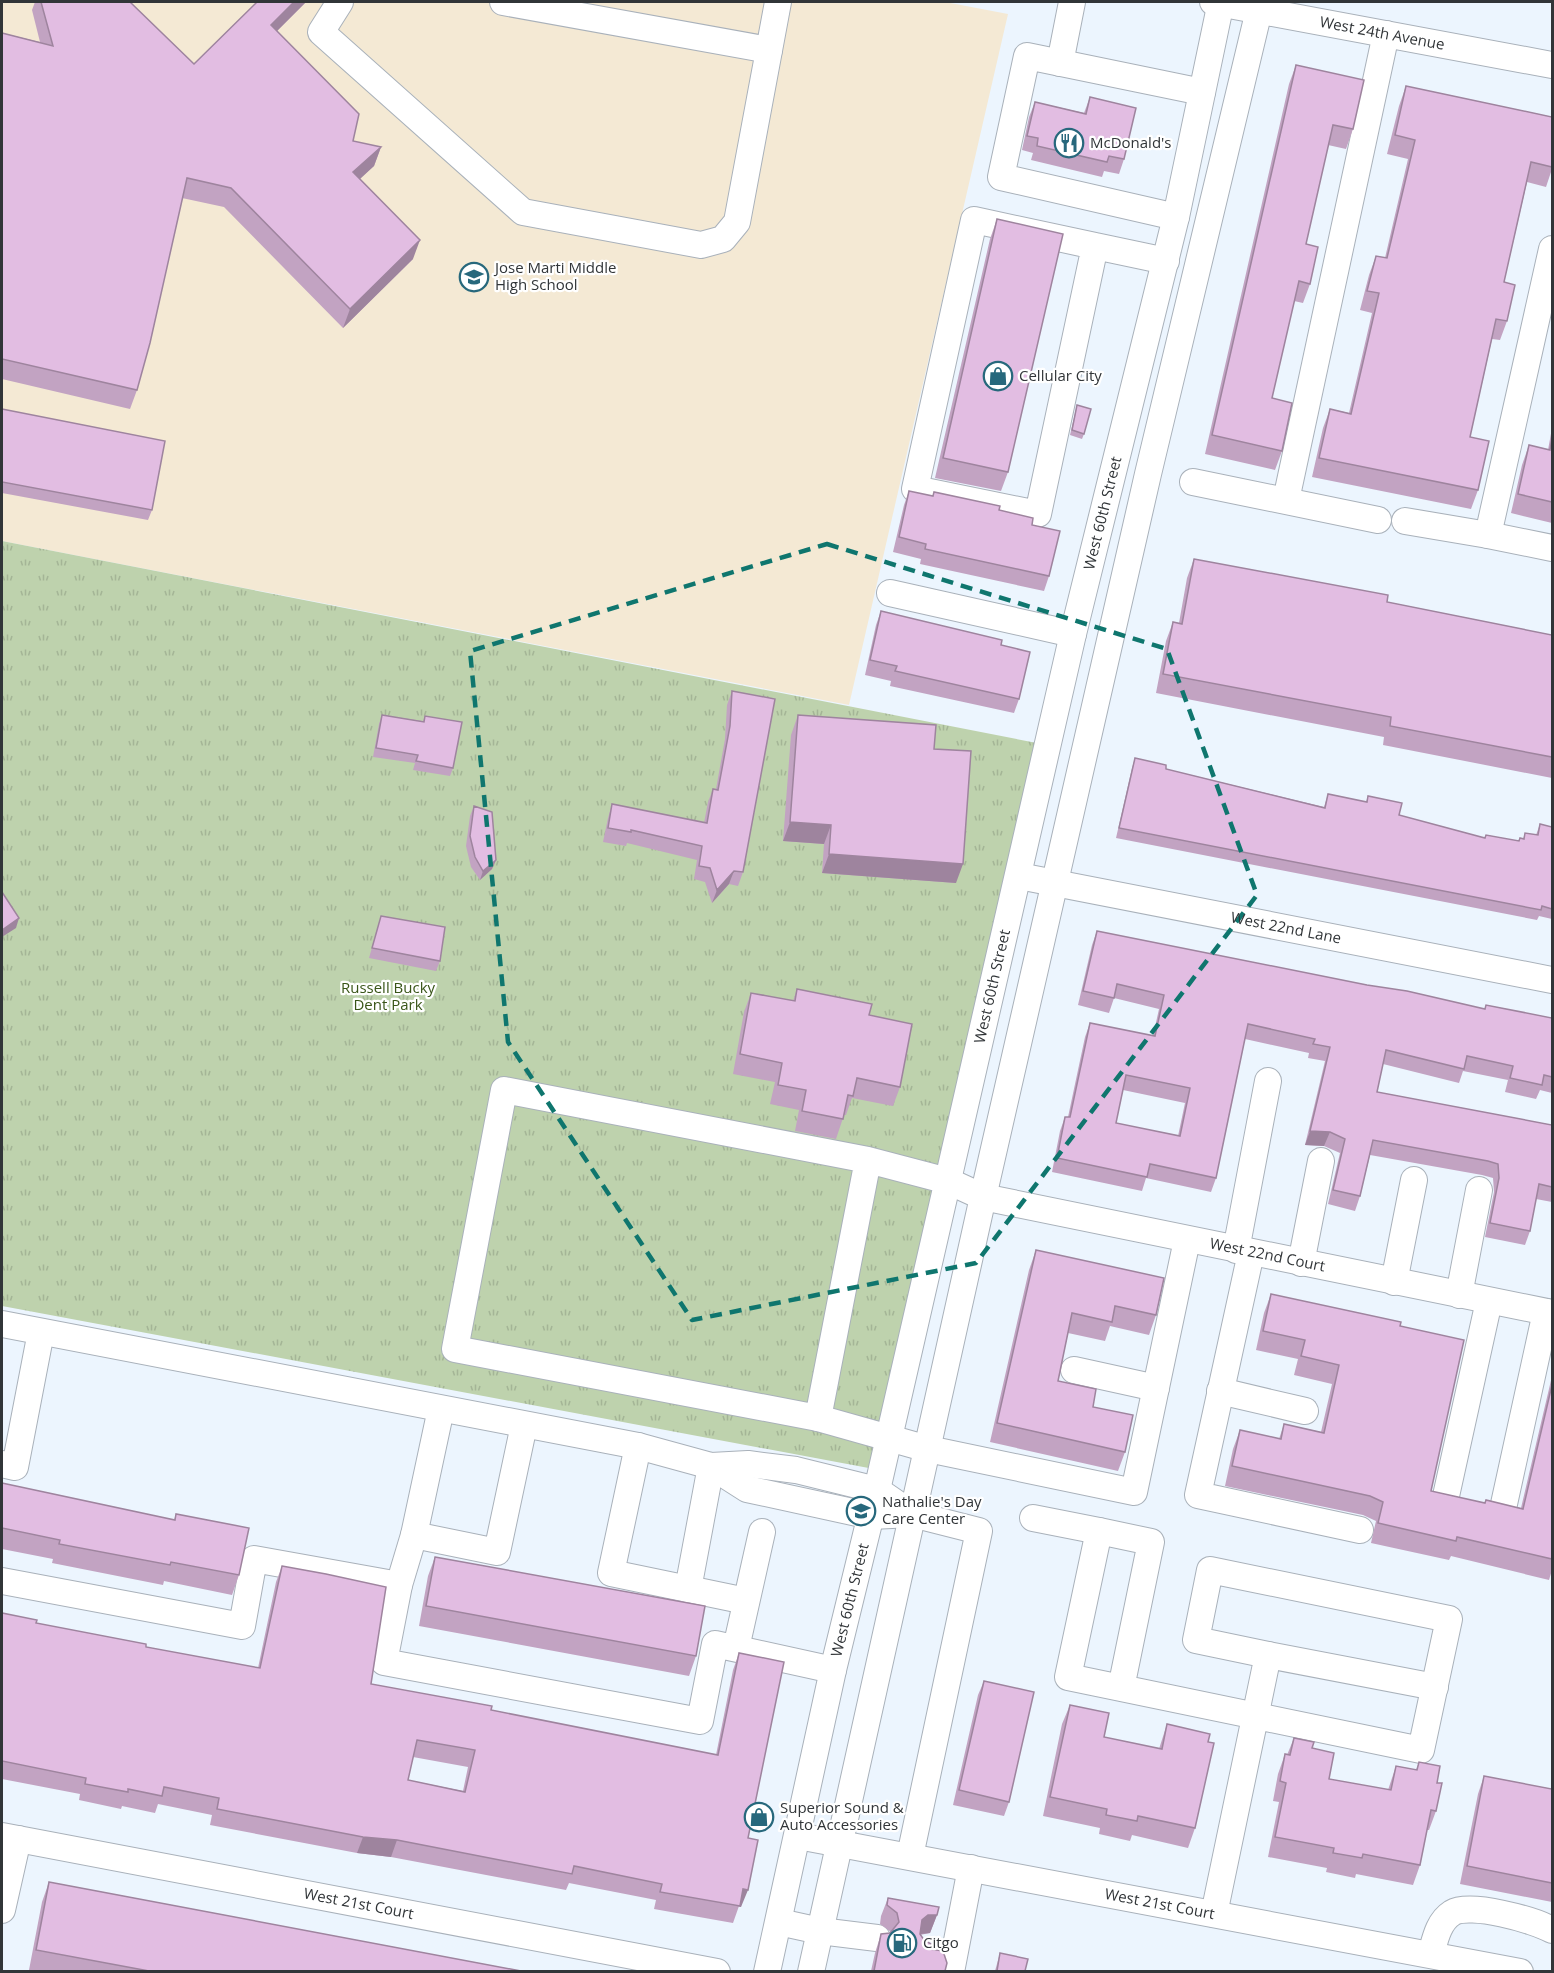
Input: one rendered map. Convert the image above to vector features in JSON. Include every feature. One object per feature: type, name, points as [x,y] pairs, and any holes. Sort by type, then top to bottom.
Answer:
[{"type":"street","points":[[340,2],[321,32],[523,212],[701,245],[723,239],[737,222],[778,2]]},
{"type":"street","points":[[503,2],[769,50]]},
{"type":"street","points":[[1060,63],[1072,2]]},
{"type":"street","name":"West 24th Avenue","points":[[1218,2],[1260,6],[1386,34],[1552,65]]},
{"type":"street","name":"West 60th Street","points":[[767,1971],[833,1670],[889,1439],[1073,634],[1166,261],[1202,92],[1218,2]]},
{"type":"street","points":[[811,1971],[983,1197],[1260,6]]},
{"type":"street","points":[[1286,500],[1386,34]]},
{"type":"street","points":[[1176,217],[1001,177],[1026,56],[1202,92]]},
{"type":"street","points":[[1095,246],[1038,514],[915,489],[974,220],[1166,261]]},
{"type":"street","points":[[1488,536],[1552,249]]},
{"type":"street","points":[[1193,482],[1378,520]]},
{"type":"street","points":[[1405,520],[1552,548]]},
{"type":"street","points":[[1097,536],[1119,576],[1120,601]]},
{"type":"street","points":[[890,593],[1073,634]]},
{"type":"street","name":"West 22nd Lane","points":[[1019,876],[1552,980]]},
{"type":"street","points":[[1268,1081],[1220,1391],[1198,1495],[1359,1530]]},
{"type":"street","name":"West 22nd Court","points":[[818,1418],[455,1349],[504,1090],[868,1160],[948,1180],[983,1197],[1549,1313]]},
{"type":"street","points":[[868,1160],[818,1418],[928,1449],[1134,1492],[1187,1240]]},
{"type":"street","points":[[1301,1263],[1321,1161]]},
{"type":"street","points":[[1394,1282],[1413,1180]]},
{"type":"street","points":[[1459,1294],[1479,1191]]},
{"type":"street","points":[[1446,1496],[1490,1301]]},
{"type":"street","points":[[1504,1504],[1549,1313]]},
{"type":"street","points":[[2,1324],[638,1446],[711,1466],[747,1489],[871,1516],[912,1514],[979,1531],[910,1856]]},
{"type":"street","points":[[2,1464],[15,1467],[41,1332]]},
{"type":"street","points":[[1074,1370],[1155,1388]]},
{"type":"street","points":[[1220,1391],[1305,1411]]},
{"type":"street","points":[[441,1408],[414,1535],[399,1585],[384,1662],[700,1721],[715,1644],[833,1670]]},
{"type":"street","points":[[414,1535],[497,1552],[524,1425]]},
{"type":"street","points":[[638,1446],[612,1573],[746,1601]]},
{"type":"street","points":[[711,1466],[748,1464],[796,1470],[877,1490],[912,1514]]},
{"type":"street","points":[[688,1589],[711,1466]]},
{"type":"street","points":[[1033,1518],[1152,1542],[1121,1688]]},
{"type":"street","points":[[1099,1531],[1068,1677],[1422,1750],[1435,1687],[1449,1619],[1210,1570],[1196,1640],[1435,1687]]},
{"type":"street","points":[[736,1648],[762,1532]]},
{"type":"street","points":[[2,1581],[242,1626],[254,1559],[399,1585]]},
{"type":"street","points":[[1214,1914],[1268,1655]]},
{"type":"street","name":"West 21st Court","points":[[798,1836],[1520,1971]]},
{"type":"street","points":[[2,1910],[10,1837]]},
{"type":"street","name":"West 21st Court","points":[[10,1837],[717,1971]]},
{"type":"street","points":[[927,1948],[953,1962],[971,1868]]},
{"type":"street","points":[[1431,1954],[1437,1930],[1452,1913],[1470,1908],[1529,1921],[1552,1930]]},
{"type":"street","points":[[779,1922],[820,1931],[877,1938]]},
{"type":"highlighted area","points":[[827,544],[1167,649],[1257,895],[976,1263],[692,1320],[508,1042],[470,651]]},
{"type":"shaded area","name":"Jose Marti Middle High School","points":[[2,2],[945,2],[1008,14],[849,705],[2,541]]},
{"type":"green space","name":"Russell Bucky Dent Park","points":[[2,541],[1047,745],[890,1472],[2,1306]]},
{"type":"building","points":[[41,2],[130,2],[194,64],[257,2],[294,2],[271,25],[359,114],[353,141],[381,147],[353,172],[420,240],[350,309],[231,188],[187,178],[150,343],[137,390],[2,359],[2,33],[53,46]]},
{"type":"building","points":[[1296,65],[1364,80],[1353,129],[1333,125],[1306,244],[1318,247],[1310,284],[1299,281],[1272,398],[1292,403],[1282,451],[1212,435]]},
{"type":"building","points":[[1406,86],[1552,117],[1552,167],[1531,162],[1504,282],[1515,285],[1507,321],[1496,319],[1470,437],[1489,441],[1478,490],[1319,458],[1330,409],[1351,414],[1379,293],[1367,291],[1376,256],[1387,258],[1415,140],[1395,135]]},
{"type":"building","points":[[1090,97],[1136,108],[1124,159],[1109,156],[1107,162],[1037,146],[1038,138],[1027,136],[1035,102],[1086,114]]},
{"type":"building","points":[[997,219],[1063,234],[1008,472],[943,458]]},
{"type":"building","points":[[1077,405],[1091,409],[1084,434],[1072,430]]},
{"type":"building","points":[[2,409],[165,441],[152,510],[2,482]]},
{"type":"building","points":[[1552,439],[1552,502],[1518,494],[1529,445],[1550,450]]},
{"type":"building","points":[[909,491],[933,496],[934,492],[1000,506],[999,510],[1033,518],[1032,525],[1060,531],[1049,576],[925,549],[926,544],[899,537]]},
{"type":"building","points":[[1194,559],[1388,595],[1387,602],[1552,635],[1552,757],[1390,726],[1391,717],[1163,674],[1173,622],[1182,624]]},
{"type":"building","points":[[881,611],[1002,640],[1001,645],[1030,652],[1019,699],[895,671],[897,666],[870,660]]},
{"type":"building","points":[[732,691],[775,699],[743,872],[734,871],[717,890],[710,868],[699,866],[702,846],[631,830],[631,832],[608,828],[612,804],[707,823],[713,789],[718,790],[730,726]]},
{"type":"building","points":[[382,715],[424,722],[425,716],[462,722],[453,768],[416,761],[418,755],[376,748]]},
{"type":"building","points":[[798,715],[936,725],[934,749],[971,751],[963,864],[829,854],[831,825],[790,822]]},
{"type":"building","points":[[1135,758],[1166,765],[1166,769],[1325,808],[1328,794],[1367,802],[1368,796],[1402,803],[1399,815],[1485,838],[1486,835],[1519,841],[1520,838],[1524,839],[1525,833],[1538,835],[1540,824],[1552,827],[1552,909],[1542,906],[1541,910],[1119,828]]},
{"type":"building","points":[[474,806],[492,812],[496,860],[483,871],[475,857],[470,836]]},
{"type":"building","points":[[2,892],[19,918],[2,930]]},
{"type":"building","points":[[381,916],[445,927],[440,961],[372,948]]},
{"type":"building","points":[[1097,931],[1407,991],[1485,1009],[1486,1005],[1552,1018],[1552,1077],[1544,1075],[1542,1085],[1510,1078],[1513,1066],[1467,1056],[1464,1069],[1386,1050],[1377,1092],[1552,1125],[1552,1187],[1539,1184],[1530,1231],[1490,1223],[1499,1178],[1498,1164],[1373,1140],[1360,1196],[1333,1190],[1345,1139],[1330,1132],[1310,1131],[1330,1047],[1313,1044],[1315,1039],[1248,1024],[1216,1178],[1150,1164],[1147,1177],[1057,1158],[1065,1117],[1070,1117],[1090,1023],[1155,1036],[1164,995],[1117,984],[1114,998],[1083,991]],"holes":[[[1126,1075],[1190,1088],[1180,1136],[1116,1123]]]},
{"type":"building","points":[[797,989],[872,1004],[869,1015],[912,1024],[900,1087],[857,1078],[853,1096],[848,1095],[843,1119],[802,1111],[806,1090],[778,1085],[782,1063],[740,1054],[751,993],[795,1001]]},
{"type":"building","points":[[1036,1250],[1164,1278],[1156,1315],[1115,1306],[1112,1322],[1072,1313],[1058,1381],[1096,1389],[1093,1407],[1133,1415],[1125,1452],[997,1423]]},
{"type":"building","points":[[1271,1294],[1401,1322],[1400,1326],[1464,1340],[1431,1491],[1523,1509],[1552,1385],[1552,1559],[1457,1537],[1456,1541],[1378,1523],[1383,1502],[1370,1496],[1232,1466],[1240,1430],[1281,1439],[1284,1424],[1324,1433],[1339,1365],[1301,1356],[1305,1340],[1263,1331]]},
{"type":"building","points":[[2,1483],[175,1520],[176,1514],[249,1528],[239,1575],[171,1562],[170,1565],[59,1544],[60,1540],[2,1528]]},
{"type":"building","points":[[435,1557],[705,1606],[696,1656],[426,1606]]},
{"type":"building","points":[[282,1566],[386,1587],[371,1684],[492,1706],[491,1710],[718,1755],[739,1653],[784,1662],[748,1838],[758,1840],[748,1890],[743,1889],[740,1906],[660,1892],[662,1884],[574,1866],[572,1874],[397,1840],[363,1837],[217,1809],[219,1798],[164,1787],[162,1796],[128,1789],[128,1792],[85,1784],[86,1778],[2,1761],[2,1613],[37,1620],[36,1623],[146,1644],[146,1647],[260,1668]],"holes":[[[417,1740],[475,1750],[465,1792],[408,1780]]]},
{"type":"building","points":[[984,1681],[1034,1692],[1009,1802],[959,1790]]},
{"type":"building","points":[[1070,1705],[1109,1713],[1104,1737],[1162,1749],[1167,1724],[1210,1734],[1208,1742],[1214,1743],[1195,1828],[1138,1816],[1137,1821],[1106,1815],[1107,1809],[1050,1797]]},
{"type":"building","points":[[1294,1738],[1314,1742],[1312,1748],[1334,1753],[1329,1779],[1391,1790],[1396,1766],[1417,1770],[1419,1762],[1440,1766],[1437,1783],[1442,1783],[1436,1811],[1431,1810],[1420,1865],[1363,1854],[1362,1858],[1333,1853],[1334,1848],[1275,1837],[1286,1783],[1280,1781],[1285,1754],[1290,1755]]},
{"type":"building","points":[[1484,1776],[1552,1789],[1552,1883],[1467,1866]]},
{"type":"building","points":[[49,1882],[521,1971],[149,1971],[36,1950]]},
{"type":"building","name":"Citgo","points":[[888,1898],[939,1907],[937,1915],[928,1915],[922,1920],[920,1934],[931,1944],[931,1949],[943,1951],[947,1963],[945,1971],[874,1971],[881,1934],[890,1933],[899,1922],[897,1913],[887,1905]]},
{"type":"building","points":[[1000,1953],[1028,1959],[1025,1971],[997,1971]]},
{"type":"place","name":"McDonald's","points":[[1069,143]]},
{"type":"place","name":"Jose Marti Middle High School","points":[[474,277]]},
{"type":"place","name":"Cellular City","points":[[998,376]]},
{"type":"place","name":"Nathalie's Day Care Center","points":[[861,1511]]},
{"type":"place","name":"Superior Sound & Auto Accessories","points":[[759,1817]]},
{"type":"place","name":"Citgo","points":[[902,1943]]}]
